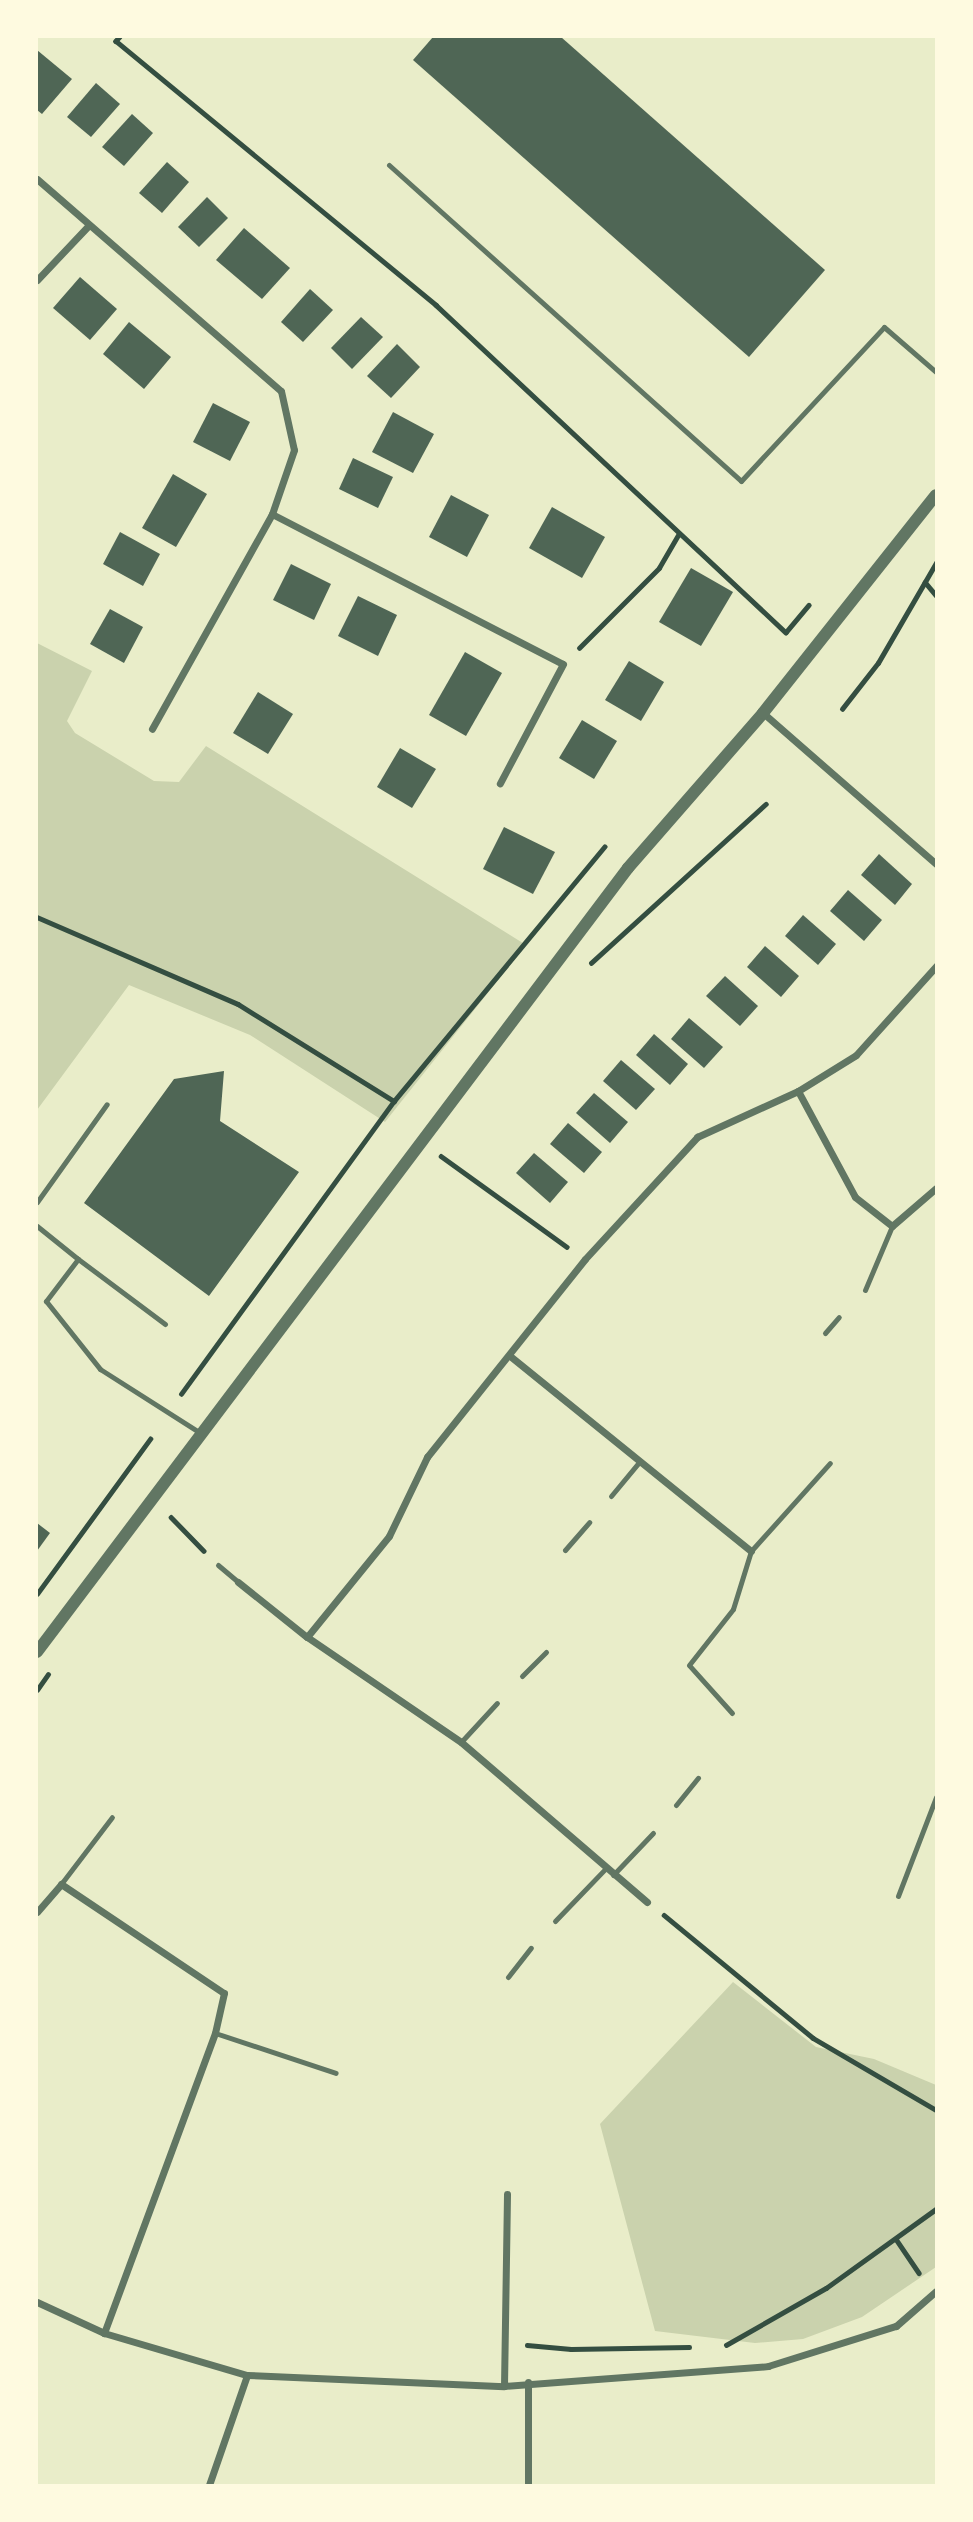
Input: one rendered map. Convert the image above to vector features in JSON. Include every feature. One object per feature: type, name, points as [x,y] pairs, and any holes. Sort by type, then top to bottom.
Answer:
[{"type":"street","points":[[37,179],[281,391],[294,450],[272,514],[152,729]]},
{"type":"street","points":[[37,280],[88,226]]},
{"type":"street","points":[[37,1652],[199,1432],[628,868],[763,713],[936,495]]},
{"type":"street","points":[[272,514],[564,664],[500,783]]},
{"type":"street","points":[[763,713],[936,864]]},
{"type":"street","points":[[307,1637],[389,1536],[427,1457],[585,1259],[697,1137],[798,1091],[856,1055],[936,966]]},
{"type":"street","points":[[798,1091],[855,1197],[892,1226],[936,1188]]},
{"type":"street","points":[[510,1356],[751,1551]]},
{"type":"street","points":[[238,1582],[307,1637],[461,1742],[605,1869],[647,1902]]},
{"type":"street","points":[[37,1912],[61,1884],[224,1993],[215,2034],[104,2333]]},
{"type":"street","points":[[505,2386],[507,2194]]},
{"type":"street","points":[[37,2302],[104,2333],[247,2375],[505,2386],[528,2382],[768,2365],[896,2326],[936,2291]]},
{"type":"street","points":[[209,2485],[247,2375]]},
{"type":"street","points":[[528,2382],[528,2485]]},
{"type":"lane","points":[[390,165],[741,481],[884,327],[936,372]]},
{"type":"lane","points":[[37,1202],[107,1104]]},
{"type":"lane","points":[[37,1226],[165,1324]]},
{"type":"lane","points":[[865,1290],[892,1226]]},
{"type":"lane","points":[[78,1259],[46,1301],[100,1369],[199,1432]]},
{"type":"lane","points":[[825,1333],[839,1317]]},
{"type":"lane","points":[[611,1496],[639,1461]]},
{"type":"lane","points":[[732,1713],[689,1665],[733,1609],[751,1551],[830,1463]]},
{"type":"lane","points":[[565,1550],[589,1522]]},
{"type":"lane","points":[[218,1565],[238,1582]]},
{"type":"lane","points":[[522,1676],[546,1652]]},
{"type":"lane","points":[[461,1742],[498,1703]]},
{"type":"lane","points":[[676,1805],[698,1778]]},
{"type":"lane","points":[[898,1896],[936,1797]]},
{"type":"lane","points":[[61,1884],[112,1817]]},
{"type":"lane","points":[[613,1875],[653,1833]]},
{"type":"lane","points":[[555,1921],[605,1869]]},
{"type":"lane","points":[[508,1977],[531,1948]]},
{"type":"lane","points":[[215,2034],[337,2073]]},
{"type":"path","points":[[120,37],[116,41],[436,305],[786,632],[809,605]]},
{"type":"path","points":[[564,664],[659,568],[679,534]]},
{"type":"path","points":[[842,709],[878,663],[936,563]]},
{"type":"path","points":[[925,582],[936,595]]},
{"type":"path","points":[[662,897],[766,804]]},
{"type":"path","points":[[181,1395],[394,1101],[604,847]]},
{"type":"path","points":[[37,917],[238,1004],[394,1101]]},
{"type":"path","points":[[437,1153],[585,1259]]},
{"type":"path","points":[[37,1594],[150,1439]]},
{"type":"path","points":[[165,1511],[218,1565]]},
{"type":"path","points":[[647,1902],[813,2038],[936,2110]]},
{"type":"path","points":[[712,2346],[724,2346],[826,2288],[936,2209]]},
{"type":"path","points":[[896,2239],[919,2273]]},
{"type":"path","points":[[505,2342],[571,2349],[699,2346]]},
{"type":"green space","points":[[37,643],[92,671],[67,721],[75,733],[154,781],[179,782],[206,746],[526,945],[385,1122],[250,1035],[129,985],[37,1110]]},
{"type":"green space","points":[[733,1982],[816,2047],[874,2059],[936,2085],[936,2267],[862,2317],[803,2339],[755,2343],[655,2331],[600,2124]]},
{"type":"building","points":[[433,37],[561,37],[825,270],[749,357],[413,60]]},
{"type":"building","points":[[37,50],[72,79],[42,114],[37,110]]},
{"type":"building","points":[[96,83],[120,104],[91,137],[67,117]]},
{"type":"building","points":[[132,114],[153,133],[124,166],[102,147]]},
{"type":"building","points":[[167,162],[189,182],[162,213],[139,193]]},
{"type":"building","points":[[207,197],[228,218],[199,247],[178,227]]},
{"type":"building","points":[[244,228],[290,268],[262,299],[216,260]]},
{"type":"building","points":[[80,277],[117,309],[90,340],[53,308]]},
{"type":"building","points":[[310,289],[333,310],[303,342],[281,322]]},
{"type":"building","points":[[361,317],[383,337],[352,369],[331,348]]},
{"type":"building","points":[[129,322],[171,357],[144,389],[103,354]]},
{"type":"building","points":[[397,344],[420,367],[391,398],[367,376]]},
{"type":"building","points":[[213,403],[250,422],[230,461],[193,442]]},
{"type":"building","points":[[393,412],[434,434],[413,473],[372,452]]},
{"type":"building","points":[[353,458],[393,477],[378,508],[339,489]]},
{"type":"building","points":[[173,474],[207,494],[176,547],[142,528]]},
{"type":"building","points":[[451,495],[489,515],[467,557],[429,537]]},
{"type":"building","points":[[552,507],[605,537],[582,578],[529,548]]},
{"type":"building","points":[[120,532],[160,554],[143,586],[103,564]]},
{"type":"building","points":[[291,564],[331,584],[314,620],[273,600]]},
{"type":"building","points":[[691,568],[733,592],[701,646],[659,622]]},
{"type":"building","points":[[358,596],[397,615],[378,656],[338,636]]},
{"type":"building","points":[[110,609],[143,627],[124,663],[90,644]]},
{"type":"building","points":[[465,652],[502,673],[466,736],[429,715]]},
{"type":"building","points":[[629,661],[664,682],[641,721],[605,700]]},
{"type":"building","points":[[258,692],[293,714],[268,754],[233,733]]},
{"type":"building","points":[[582,720],[617,741],[594,779],[559,758]]},
{"type":"building","points":[[400,748],[436,769],[412,808],[377,787]]},
{"type":"building","points":[[504,827],[555,852],[533,894],[483,869]]},
{"type":"building","points":[[879,854],[912,884],[895,905],[861,875]]},
{"type":"building","points":[[848,890],[882,920],[864,941],[830,911]]},
{"type":"building","points":[[803,915],[836,944],[818,965],[785,936]]},
{"type":"building","points":[[765,946],[799,976],[781,997],[747,967]]},
{"type":"building","points":[[725,976],[758,1006],[740,1026],[706,996]]},
{"type":"building","points":[[689,1018],[723,1047],[704,1068],[671,1039]]},
{"type":"building","points":[[654,1034],[688,1064],[670,1085],[636,1055]]},
{"type":"building","points":[[621,1060],[655,1089],[636,1110],[603,1081]]},
{"type":"building","points":[[224,1071],[220,1121],[299,1172],[209,1296],[84,1203],[174,1079]]},
{"type":"building","points":[[594,1093],[628,1122],[610,1143],[576,1113]]},
{"type":"building","points":[[568,1123],[602,1152],[584,1173],[550,1144]]},
{"type":"building","points":[[534,1153],[568,1182],[550,1203],[516,1173]]},
{"type":"building","points":[[37,1523],[50,1533],[37,1551]]}]
